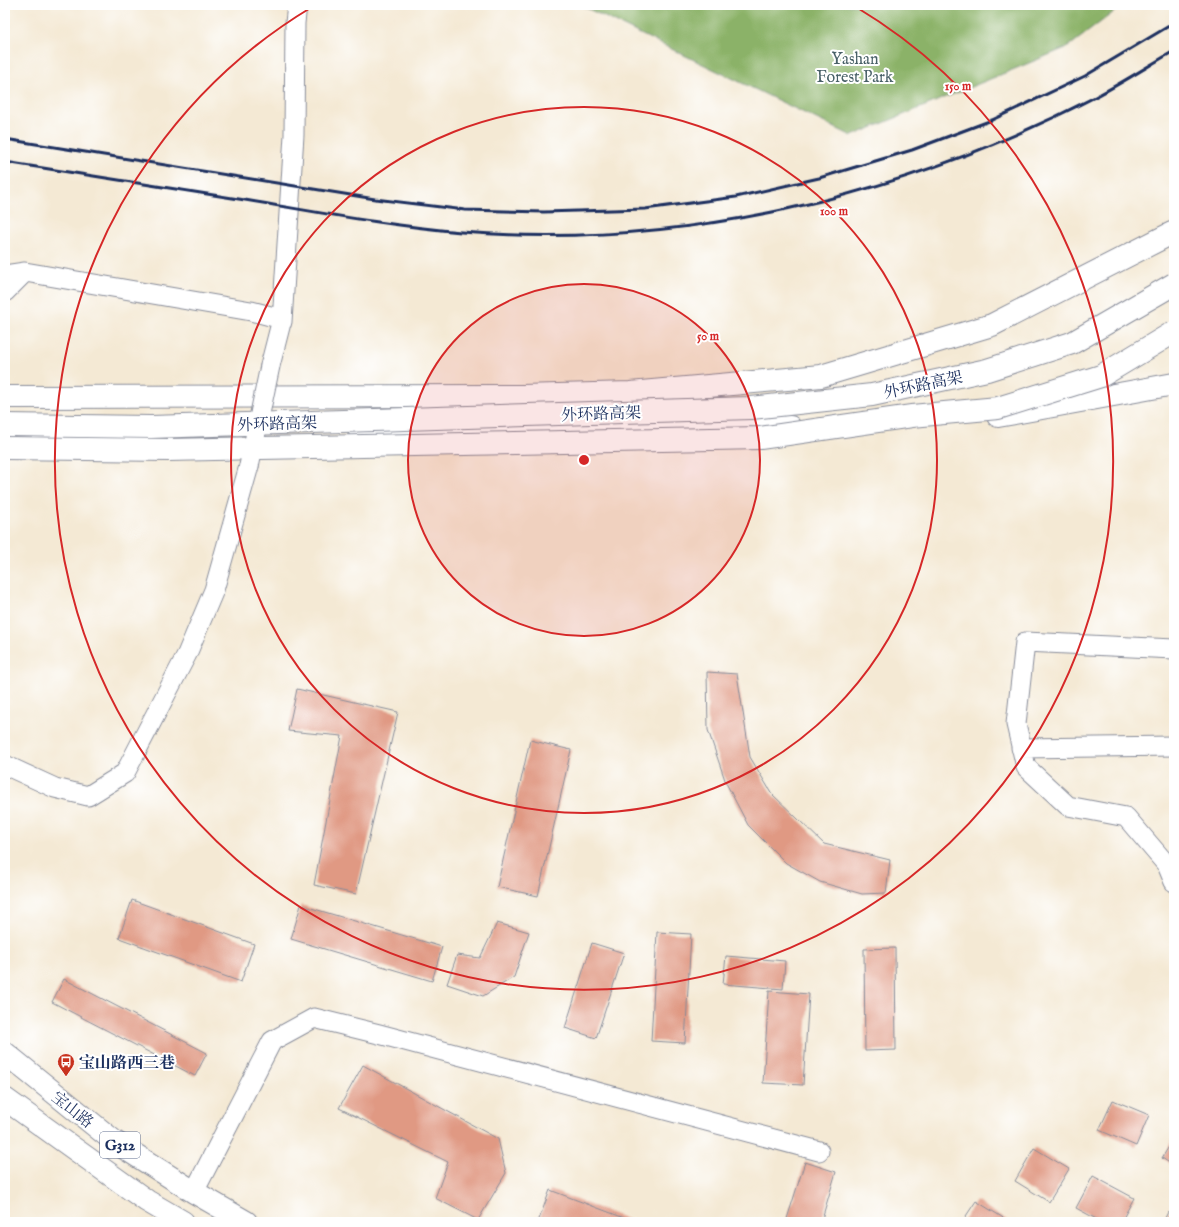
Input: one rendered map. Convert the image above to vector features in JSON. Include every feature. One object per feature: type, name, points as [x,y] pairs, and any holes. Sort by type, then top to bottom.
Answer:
[{"type":"main road","points":[[5,397],[522,396],[630,393],[821,376],[992,325],[1172,233]]},
{"type":"main road","name":"外环路高架","points":[[5,425],[151,427],[743,409],[872,395],[987,370],[1072,343],[1174,284]]},
{"type":"main road","name":"外环路高架","points":[[5,448],[176,450],[760,438],[912,416],[998,408],[1101,376],[1174,332]]},
{"type":"main road","points":[[5,435],[822,426],[992,417],[1174,384]]},
{"type":"main road","name":"宝山路","points":[[5,1053],[115,1142],[194,1192],[246,1222]]},
{"type":"main road","name":"宝山路","points":[[5,1099],[123,1185],[183,1222]]},
{"type":"street","points":[[5,765],[55,788],[88,796],[125,773],[187,654],[214,590],[249,466],[270,366],[282,322],[294,135],[295,23],[297,5],[286,5]]},
{"type":"street","points":[[5,275],[25,272],[251,311],[282,319],[282,322]]},
{"type":"street","points":[[5,292],[25,272]]},
{"type":"street","points":[[1174,649],[1025,642],[1016,724],[1026,767],[1068,806],[1126,817],[1167,865],[1174,882]]},
{"type":"street","points":[[1021,748],[1174,746]]},
{"type":"street","points":[[194,1192],[272,1041],[314,1018],[819,1151]]},
{"type":"green space","name":"Yashan Forest Park","points":[[580,5],[1123,5],[1068,47],[852,136]]},
{"type":"building","points":[[707,672],[737,674],[750,757],[772,794],[824,844],[890,860],[886,893],[862,894],[820,882],[786,863],[748,825],[726,783],[708,730]]},
{"type":"building","points":[[297,689],[398,712],[356,894],[314,885],[342,736],[288,731]]},
{"type":"building","points":[[530,740],[571,750],[538,896],[497,887]]},
{"type":"building","points":[[132,900],[254,944],[241,982],[119,938]]},
{"type":"building","points":[[301,905],[442,947],[432,981],[291,939]]},
{"type":"building","points":[[497,923],[529,932],[514,977],[483,996],[447,984],[457,955],[480,958]]},
{"type":"building","points":[[657,932],[691,934],[685,1043],[651,1041]]},
{"type":"building","points":[[592,943],[624,953],[596,1038],[565,1028]]},
{"type":"building","points":[[895,948],[896,1050],[865,1051],[864,949]]},
{"type":"building","points":[[726,956],[785,961],[783,989],[723,984]]},
{"type":"building","points":[[64,979],[207,1053],[195,1076],[52,1002]]},
{"type":"building","points":[[769,991],[809,994],[803,1085],[763,1083]]},
{"type":"building","points":[[363,1065],[498,1139],[506,1173],[478,1220],[435,1198],[448,1162],[339,1108]]},
{"type":"building","points":[[1113,1100],[1149,1115],[1136,1146],[1099,1130]]},
{"type":"building","points":[[1174,1138],[1174,1166],[1162,1158]]},
{"type":"building","points":[[1034,1148],[1069,1169],[1049,1202],[1015,1181]]},
{"type":"building","points":[[805,1162],[836,1172],[821,1222],[786,1222]]},
{"type":"building","points":[[1093,1176],[1134,1198],[1121,1222],[1102,1222],[1076,1208]]},
{"type":"building","points":[[550,1190],[635,1222],[538,1222]]},
{"type":"building","points":[[976,1201],[1010,1222],[962,1222]]},
{"type":"building","points":[[1168,1212],[1174,1215],[1174,1222],[1163,1222]]},
{"type":"railway","points":[[5,139],[375,199],[465,210],[544,212],[645,209],[736,197],[819,178],[912,150],[992,120],[1085,76],[1174,23]]},
{"type":"railway","points":[[5,162],[407,226],[461,232],[543,235],[625,233],[707,224],[788,209],[867,188],[945,163],[1021,132],[1095,97],[1174,51]]},
{"type":"place","name":"宝山路西三巷","points":[[66,1077]]}]
